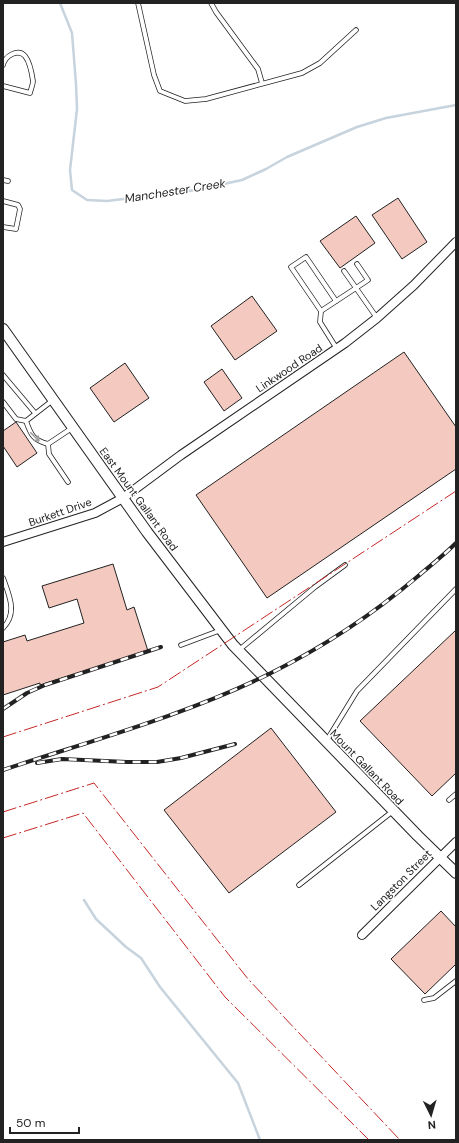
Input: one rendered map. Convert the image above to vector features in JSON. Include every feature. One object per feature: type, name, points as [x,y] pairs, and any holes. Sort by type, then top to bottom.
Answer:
[{"type":"street","name":"Linkwood Road","points":[[124,498],[200,442],[337,349],[377,318],[414,285],[456,242]]},
{"type":"street","name":"East Mount Gallant Road","points":[[3,329],[147,532],[221,630],[238,651],[262,676]]},
{"type":"street","name":"Burkett Drive","points":[[3,542],[95,512],[124,498]]},
{"type":"street","name":"Mount Gallant Road","points":[[262,676],[456,873]]},
{"type":"street","name":"Langston Street","points":[[362,935],[456,842]]},
{"type":"lane","points":[[138,3],[154,75],[160,91],[185,101],[206,99],[302,73],[320,63],[356,30]]},
{"type":"lane","points":[[210,3],[258,69],[262,83]]},
{"type":"lane","points":[[3,64],[8,56],[14,53],[23,54],[26,57],[33,81],[30,93],[3,86]]},
{"type":"lane","points":[[3,201],[18,205],[20,209],[16,230],[3,227]]},
{"type":"lane","points":[[336,301],[306,258],[291,268],[321,311],[320,322],[337,349]]},
{"type":"lane","points":[[321,311],[368,280],[357,264]]},
{"type":"lane","points":[[344,271],[377,318]]},
{"type":"lane","points":[[3,375],[35,413]]},
{"type":"lane","points":[[26,422],[35,413],[54,400]]},
{"type":"lane","points":[[3,402],[16,419],[26,422]]},
{"type":"lane","points":[[26,422],[30,434],[38,441],[48,444]]},
{"type":"lane","points":[[48,444],[73,427]]},
{"type":"lane","points":[[48,444],[49,454],[68,482]]},
{"type":"lane","points":[[238,651],[345,565]]},
{"type":"lane","points":[[3,578],[10,599],[12,612],[3,628]]},
{"type":"lane","points":[[326,741],[357,691],[456,589]]},
{"type":"lane","points":[[181,645],[221,630]]},
{"type":"lane","points":[[449,800],[456,794]]},
{"type":"lane","points":[[298,885],[394,811]]},
{"type":"lane","points":[[424,1000],[434,998],[456,981]]},
{"type":"building","points":[[398,198],[427,242],[402,259],[372,215]]},
{"type":"building","points":[[356,216],[375,243],[340,268],[320,241]]},
{"type":"building","points":[[252,296],[277,331],[235,360],[211,326]]},
{"type":"building","points":[[404,352],[456,427],[456,469],[267,598],[196,495]]},
{"type":"building","points":[[125,363],[149,398],[114,422],[90,388]]},
{"type":"building","points":[[222,369],[242,398],[224,411],[204,382]]},
{"type":"building","points":[[16,422],[37,453],[17,467],[3,446],[3,431]]},
{"type":"building","points":[[113,564],[127,610],[134,607],[148,651],[3,695],[3,642],[25,635],[27,641],[84,623],[77,599],[49,608],[42,586]]},
{"type":"building","points":[[456,630],[456,773],[432,796],[360,721]]},
{"type":"building","points":[[271,728],[336,812],[229,893],[164,810]]},
{"type":"building","points":[[441,911],[456,927],[456,964],[425,994],[391,959]]},
{"type":"waterway","name":"Manchester Creek","points":[[60,3],[72,33],[76,84],[77,109],[70,170],[72,190],[87,200],[107,201],[196,190],[242,180],[287,157],[357,127],[386,118],[456,105]]},
{"type":"waterway","points":[[84,900],[96,919],[126,947],[141,958],[160,987],[238,1083],[260,1140]]},
{"type":"railway","points":[[3,770],[173,714],[206,702],[271,673],[347,630],[400,591],[456,543]]},
{"type":"railway","points":[[3,709],[27,693],[45,685],[161,647]]},
{"type":"railway","points":[[37,763],[62,759],[157,762],[181,758],[235,744]]},
{"type":"power","points":[[3,737],[158,687],[456,491]]},
{"type":"power","points":[[3,812],[94,783],[248,979],[400,1140]]},
{"type":"power","points":[[3,838],[83,813],[225,997],[369,1140]]}]
